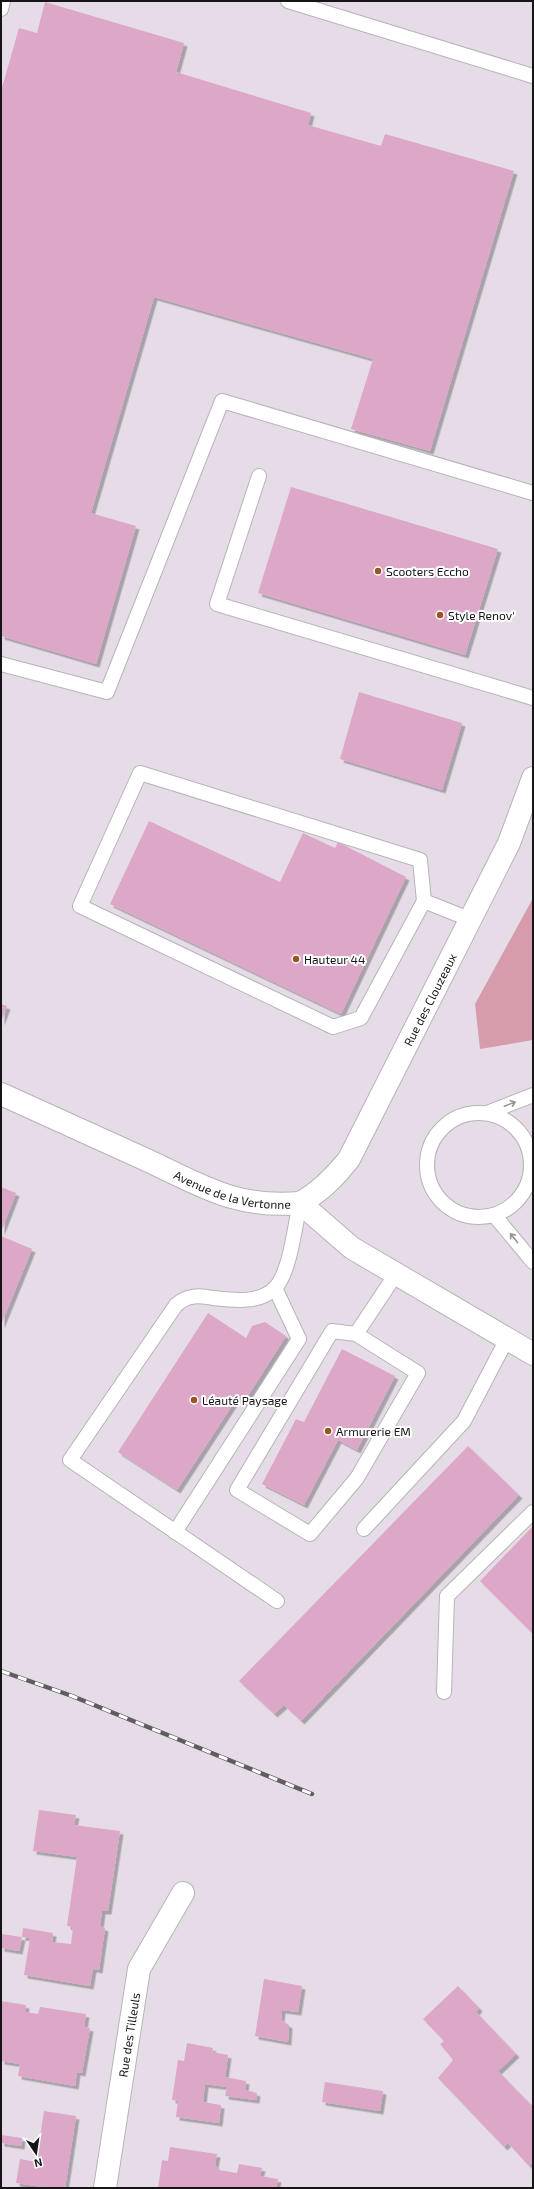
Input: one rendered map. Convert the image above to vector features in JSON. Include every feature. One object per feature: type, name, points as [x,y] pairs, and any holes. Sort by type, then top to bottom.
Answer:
[{"type":"street","name":"Rue des Clouzeaux","points":[[300,1203],[317,1194],[331,1182],[349,1159],[416,1030],[469,919],[509,844],[533,778]]},
{"type":"street","name":"Avenue de la Vertonne","points":[[1,1094],[155,1164],[203,1188],[236,1199],[274,1206],[300,1203],[352,1248],[533,1354]]},
{"type":"street","name":"Rue des Tilleuls","points":[[105,2188],[139,1969],[184,1893]]},
{"type":"lane","points":[[1,9],[3,1]]},
{"type":"lane","points":[[288,1],[533,76]]},
{"type":"lane","points":[[1,664],[107,692],[222,402],[533,493]]},
{"type":"lane","points":[[259,476],[217,604],[533,698]]},
{"type":"lane","points":[[140,773],[420,860],[424,901],[361,1018],[333,1027],[80,906],[140,773]]},
{"type":"lane","points":[[424,901],[469,919]]},
{"type":"lane","points":[[487,1113],[509,1122],[524,1139],[531,1162],[528,1184],[514,1204],[494,1215],[471,1217],[449,1208],[433,1192],[427,1169],[430,1146],[443,1127],[463,1115],[487,1113],[533,1095]]},
{"type":"lane","points":[[277,1601],[70,1460],[176,1305],[184,1298],[202,1296],[241,1300],[258,1298],[275,1288],[287,1266],[300,1203]]},
{"type":"lane","points":[[494,1215],[533,1262]]},
{"type":"lane","points":[[356,1334],[396,1274]]},
{"type":"lane","points":[[175,1532],[299,1339],[275,1288]]},
{"type":"lane","points":[[332,1331],[356,1334],[418,1373],[357,1478],[310,1534],[237,1490],[332,1331]]},
{"type":"lane","points":[[364,1529],[464,1421],[507,1339]]},
{"type":"lane","points":[[444,1692],[447,1596],[533,1512]]},
{"type":"shaded area","points":[[1,1],[533,1],[533,2188],[1,2188]]},
{"type":"shaded area","points":[[533,898],[533,1040],[480,1049],[475,1004]]},
{"type":"building","points":[[45,2],[184,43],[176,72],[311,113],[308,125],[381,146],[385,134],[514,171],[430,451],[351,429],[373,359],[154,297],[91,513],[136,526],[96,664],[1,636],[1,91],[19,28],[37,33]]},
{"type":"building","name":"Scooters Eccho","points":[[291,487],[498,549],[465,655],[258,593]]},
{"type":"building","points":[[359,692],[462,723],[442,790],[340,759]]},
{"type":"building","name":"Hauteur 44","points":[[149,821],[280,882],[303,833],[335,848],[338,842],[406,877],[341,1014],[110,904]]},
{"type":"building","points":[[1,1004],[7,1006],[1,1022]]},
{"type":"building","points":[[1,1187],[16,1193],[1,1232]]},
{"type":"building","points":[[1,1236],[32,1249],[1,1325]]},
{"type":"building","name":"Léauté Paysage","points":[[208,1313],[246,1338],[252,1326],[265,1322],[286,1336],[244,1402],[237,1398],[177,1490],[118,1452]]},
{"type":"building","name":"Armurerie EM","points":[[342,1349],[395,1376],[357,1450],[338,1440],[304,1505],[262,1484],[296,1419],[304,1422]]},
{"type":"building","points":[[468,1446],[519,1495],[301,1721],[284,1705],[274,1714],[239,1681]]},
{"type":"building","points":[[533,1526],[533,1634],[480,1581]]},
{"type":"building","points":[[39,1810],[76,1815],[74,1825],[120,1831],[108,1911],[102,1911],[100,1926],[105,1928],[99,1970],[93,1969],[90,1986],[24,1975],[30,1938],[22,1937],[23,1928],[53,1933],[52,1942],[71,1944],[73,1927],[67,1926],[77,1857],[33,1851]]},
{"type":"building","points":[[1,1934],[22,1937],[19,1951],[1,1948]]},
{"type":"building","points":[[264,1979],[302,1986],[298,2012],[282,2010],[281,2020],[289,2025],[288,2042],[255,2036]]},
{"type":"building","points":[[458,1986],[479,2008],[476,2012],[516,2054],[498,2071],[533,2107],[533,2162],[529,2166],[508,2143],[504,2147],[438,2078],[453,2060],[440,2044],[444,2041],[423,2019]]},
{"type":"building","points":[[1,2001],[26,2005],[25,2012],[38,2014],[40,2007],[86,2014],[84,2027],[90,2028],[82,2073],[77,2072],[75,2086],[18,2076],[20,2064],[1,2061]]},
{"type":"building","points":[[187,2043],[213,2048],[212,2052],[228,2055],[225,2077],[246,2081],[245,2090],[257,2093],[256,2100],[225,2096],[227,2087],[205,2084],[203,2102],[221,2105],[219,2123],[176,2117],[178,2101],[172,2100],[178,2060],[184,2061]]},
{"type":"building","points":[[325,2082],[383,2091],[380,2111],[322,2102]]},
{"type":"building","points":[[44,2111],[76,2116],[65,2188],[50,2188],[16,2183],[20,2159],[36,2162]]},
{"type":"building","points":[[1,2135],[22,2138],[21,2146],[1,2143]]},
{"type":"building","points":[[170,2147],[217,2154],[215,2165],[219,2170],[237,2173],[239,2164],[262,2168],[260,2176],[278,2179],[276,2188],[158,2188],[162,2160],[168,2161]]},
{"type":"railway","points":[[1,1671],[72,1696],[312,1794]]},
{"type":"place","name":"Scooters Eccho","points":[[378,571]]},
{"type":"place","name":"Style Renov'","points":[[440,615]]},
{"type":"place","name":"Hauteur 44","points":[[296,959]]},
{"type":"place","name":"Léauté Paysage","points":[[194,1400]]},
{"type":"place","name":"Armurerie EM","points":[[328,1431]]}]
